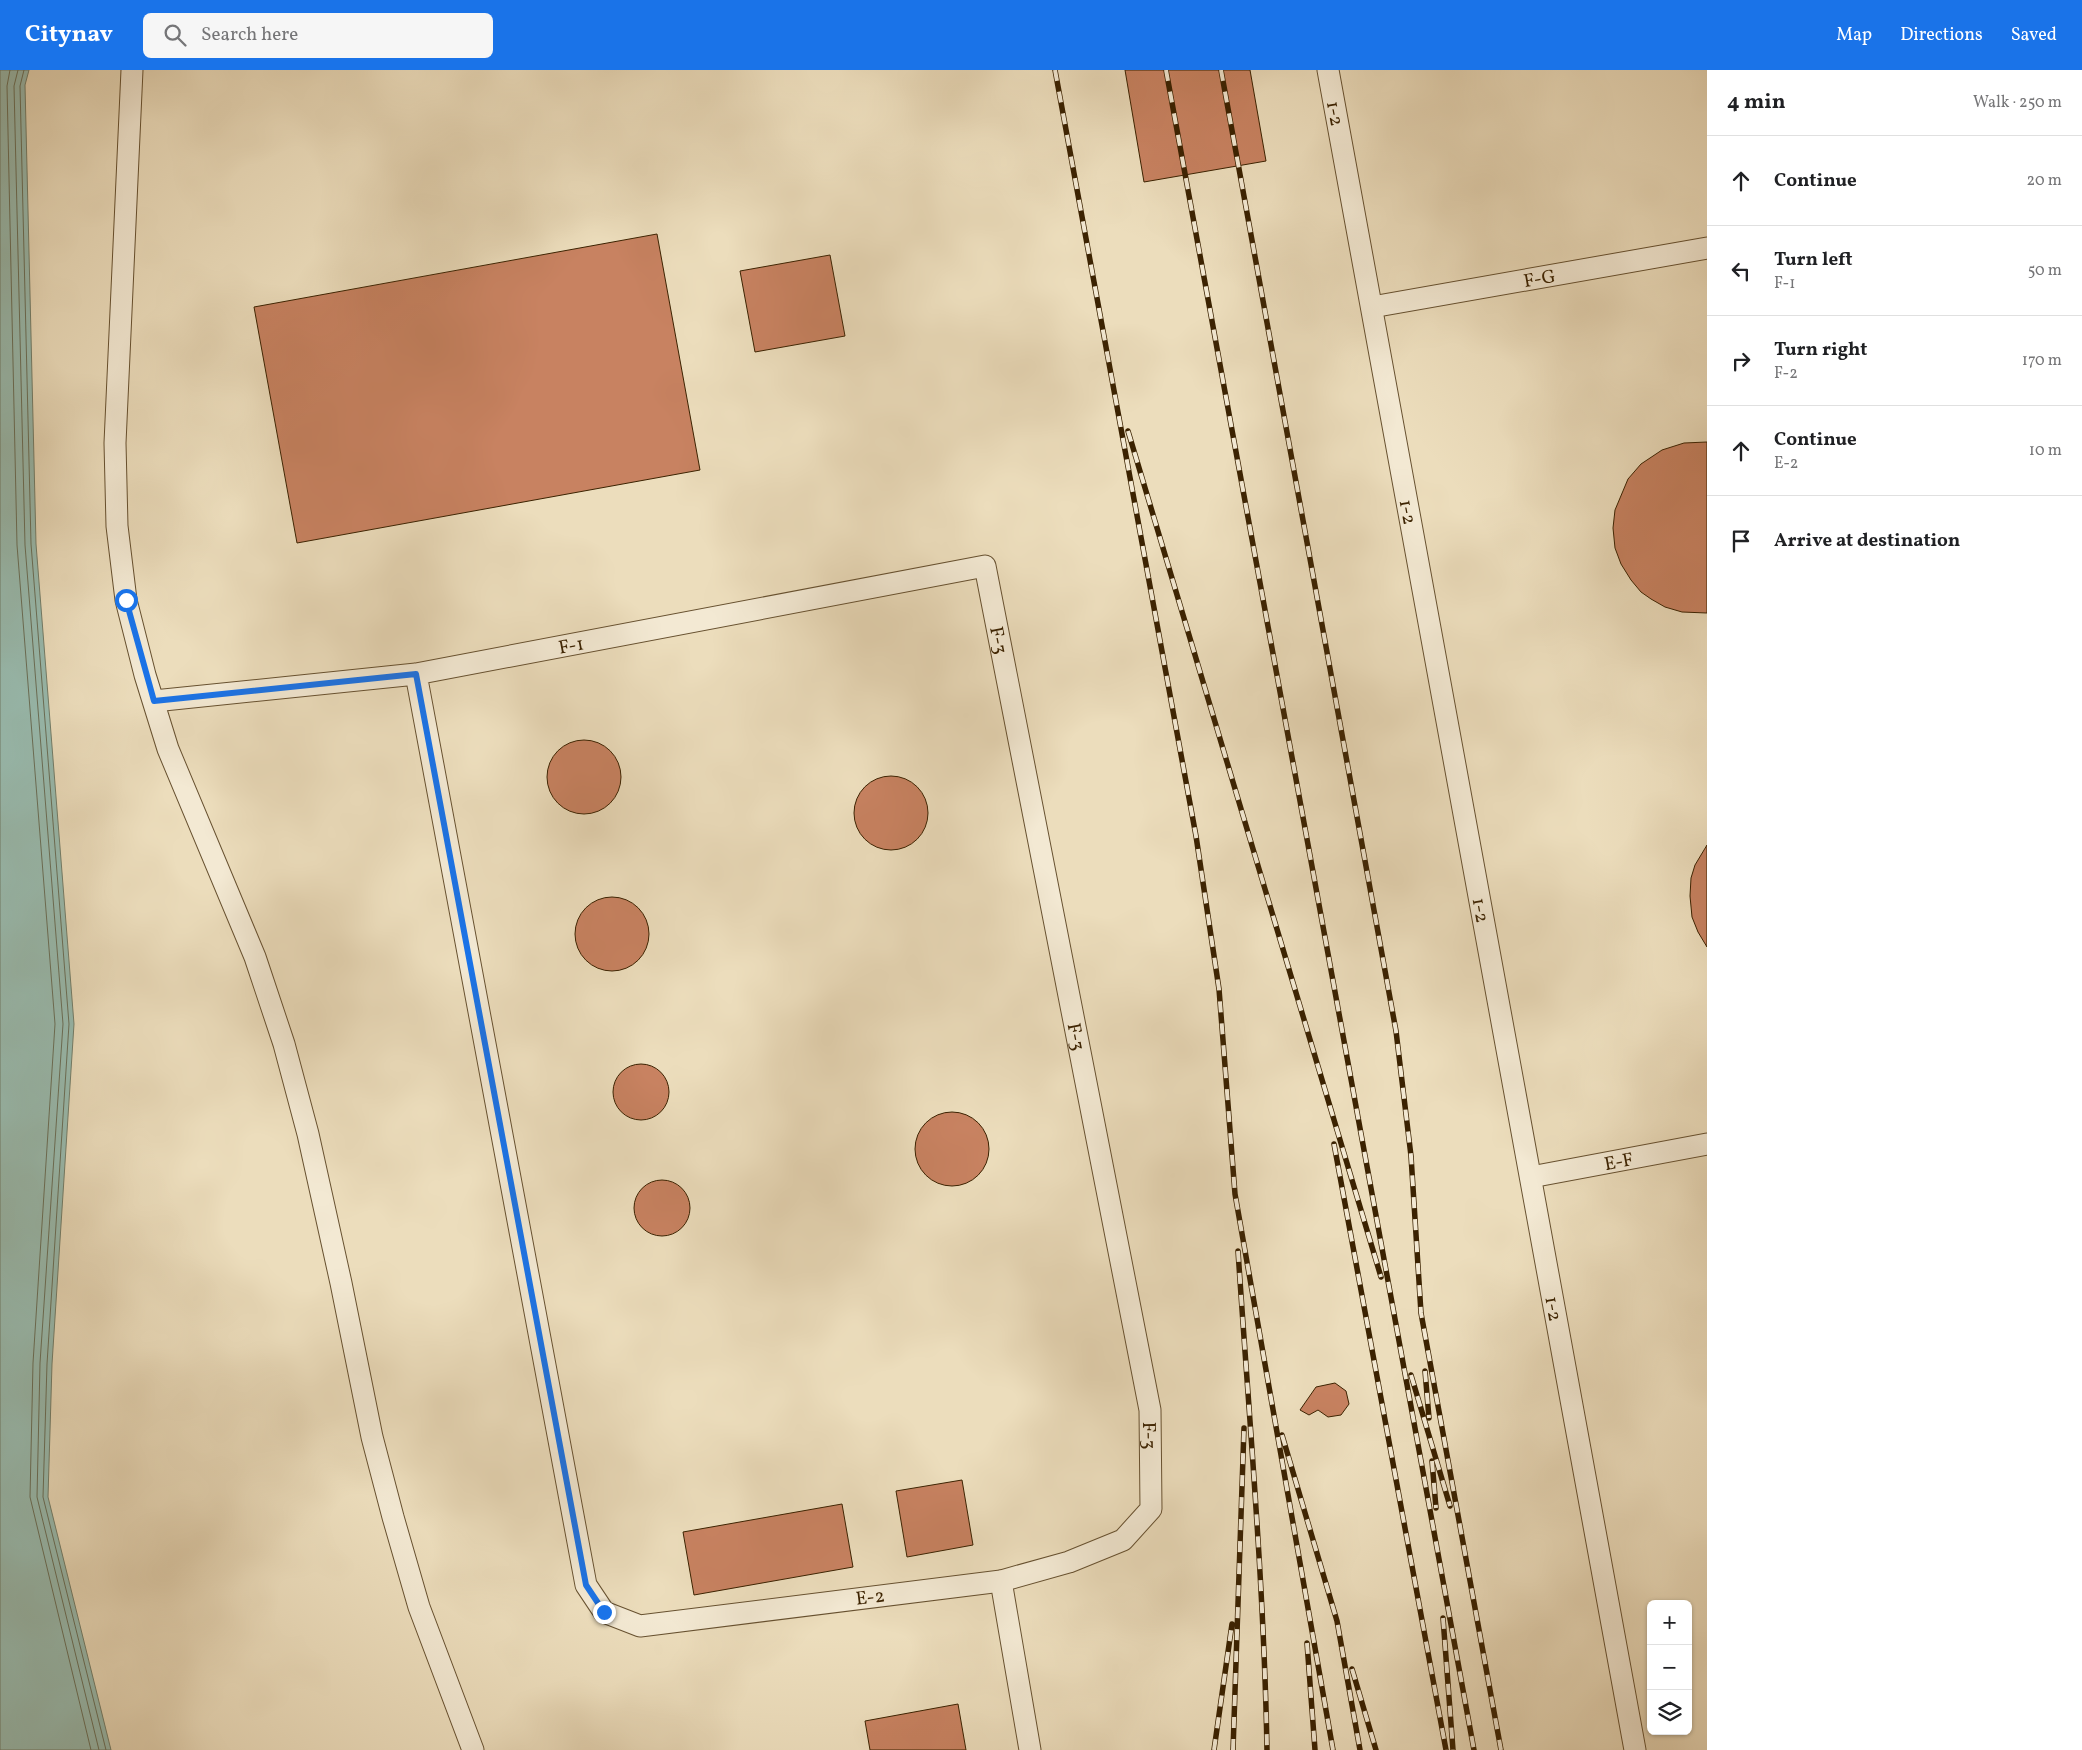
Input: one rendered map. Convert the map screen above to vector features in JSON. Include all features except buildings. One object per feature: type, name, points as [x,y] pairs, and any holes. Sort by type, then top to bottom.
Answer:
[{"type":"lane","points":[[132,70],[114,443],[117,526],[126,600],[168,749],[255,957],[284,1044],[308,1134],[372,1437],[393,1518],[419,1607],[473,1750]]},
{"type":"lane","name":"1-2","points":[[1328,70],[1635,1750]]},
{"type":"lane","name":"F-G","points":[[1372,307],[1707,248]]},
{"type":"lane","name":"F-1","points":[[154,701],[416,674],[985,566]]},
{"type":"lane","name":"F-3","points":[[985,566],[1150,1410],[1151,1509]]},
{"type":"lane","name":"E-2","points":[[416,674],[586,1585],[604,1612],[640,1626],[1001,1581],[1069,1562],[1123,1540],[1151,1509]]},
{"type":"lane","name":"E-F","points":[[1530,1177],[1707,1144]]},
{"type":"lane","points":[[1001,1581],[1030,1750]]},
{"type":"water","points":[[0,70],[29,70],[25,85],[36,544],[74,1024],[52,1364],[48,1497],[111,1750],[0,1750]]},
{"type":"railway","points":[[1055,70],[1196,836],[1219,989],[1235,1194],[1333,1750]]},
{"type":"railway","points":[[1166,70],[1474,1750]]},
{"type":"railway","points":[[1221,70],[1396,1031],[1411,1156],[1421,1313],[1501,1750]]},
{"type":"railway","points":[[1128,431],[1381,1277]]},
{"type":"railway","points":[[1334,1144],[1446,1750]]},
{"type":"railway","points":[[1238,1251],[1263,1625],[1267,1750]]},
{"type":"railway","points":[[1425,1371],[1429,1418]]},
{"type":"railway","points":[[1411,1375],[1450,1506]]},
{"type":"railway","points":[[1233,1750],[1244,1428]]},
{"type":"railway","points":[[1282,1435],[1337,1621],[1360,1750]]},
{"type":"railway","points":[[1432,1461],[1436,1508]]},
{"type":"railway","points":[[1443,1618],[1453,1750]]},
{"type":"railway","points":[[1214,1750],[1232,1624]]},
{"type":"railway","points":[[1307,1643],[1315,1750]]},
{"type":"railway","points":[[1352,1669],[1376,1750]]},
{"type":"route","points":[[126,600],[145,675],[154,701],[416,674],[586,1585],[604,1612]]}]
